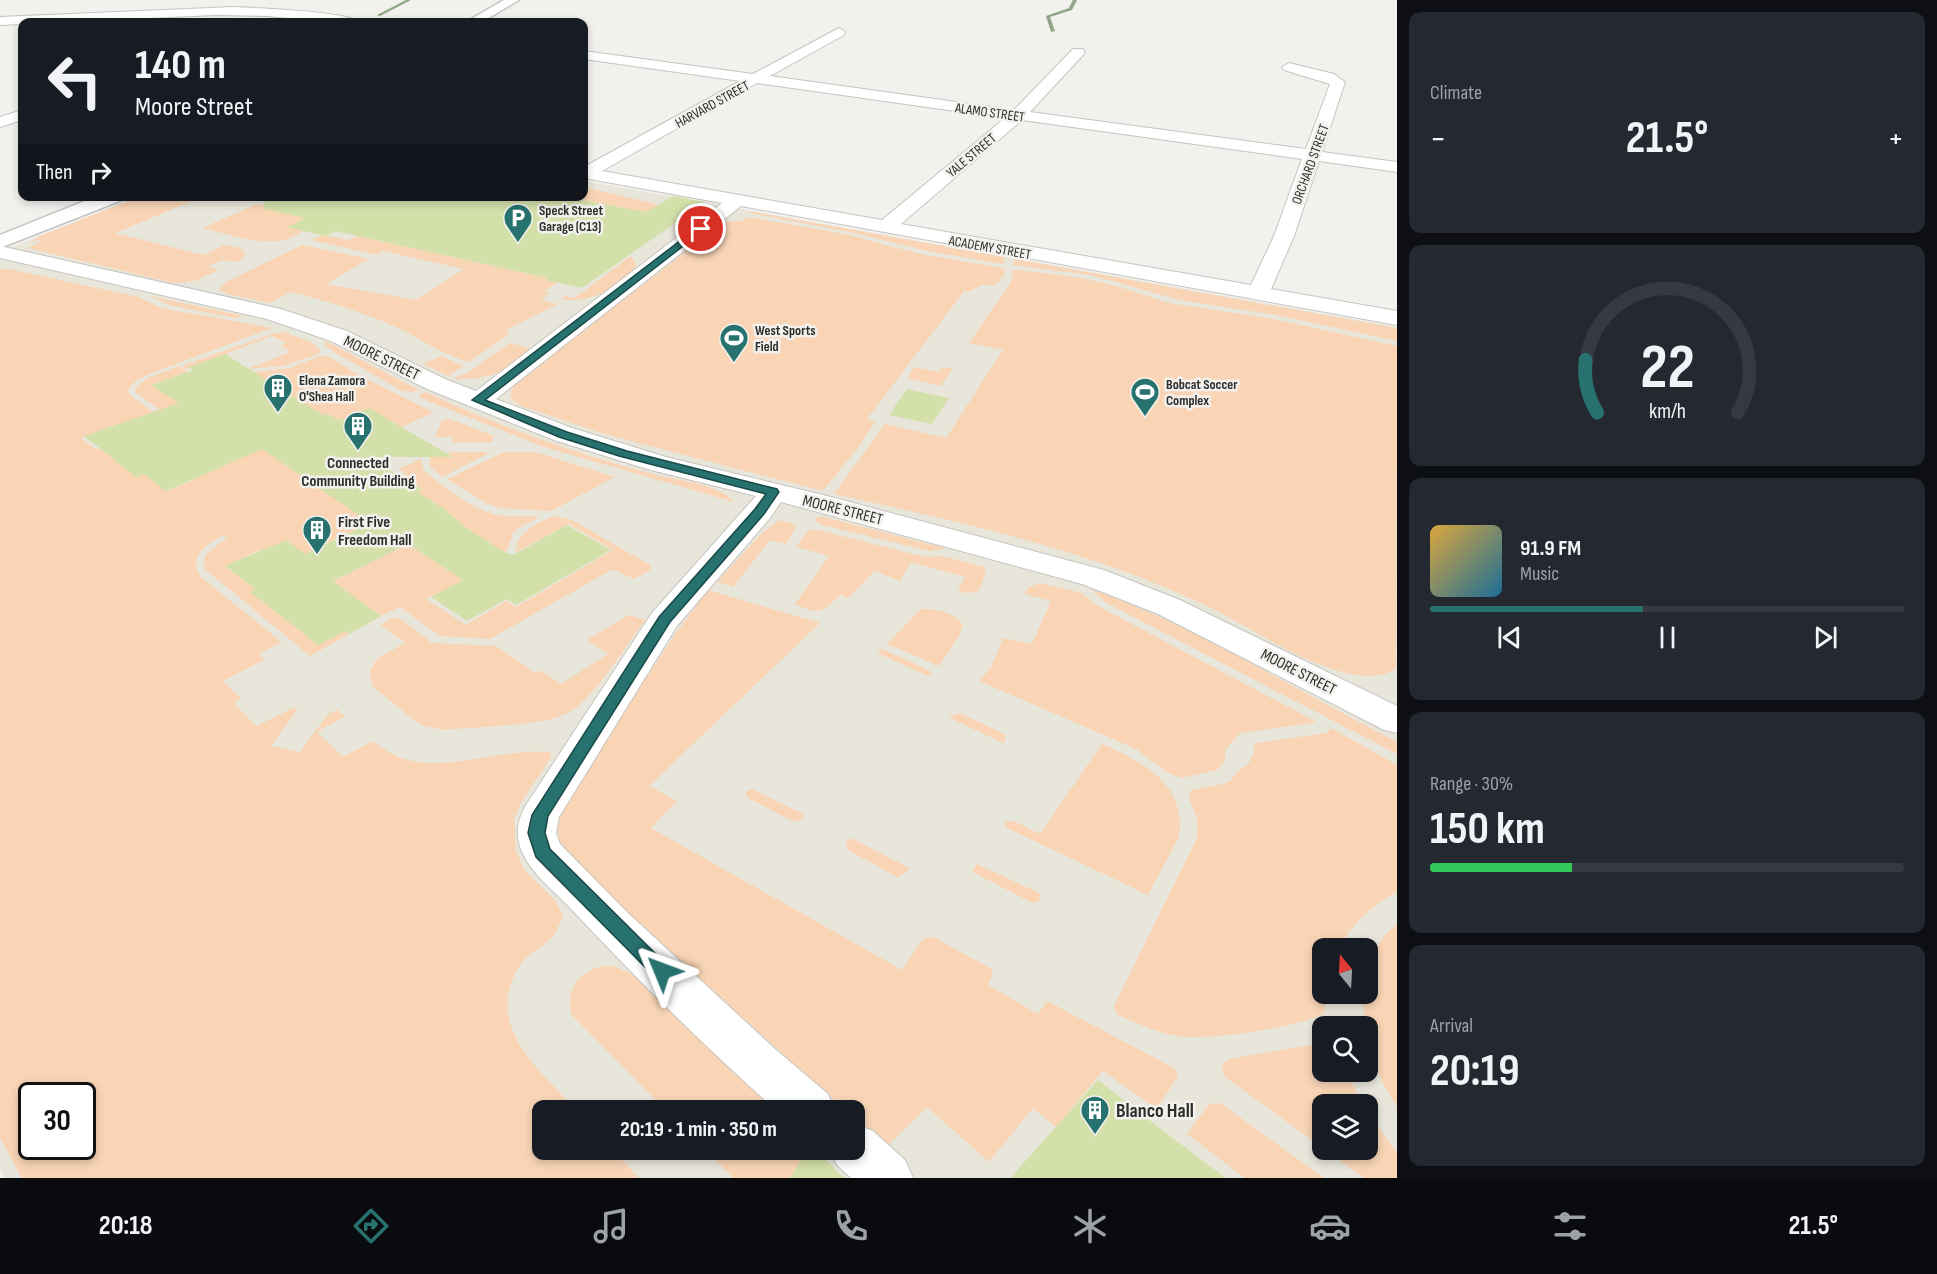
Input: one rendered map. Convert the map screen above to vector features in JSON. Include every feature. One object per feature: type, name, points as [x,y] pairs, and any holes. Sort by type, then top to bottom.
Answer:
[{"type":"street","points":[[215,11],[229,0]]},
{"type":"street","points":[[480,18],[513,0]]},
{"type":"street","points":[[126,18],[215,11],[288,14],[320,18]]},
{"type":"street","points":[[0,21],[18,21]]},
{"type":"street","name":"HARVARD STREET","points":[[588,171],[758,79],[839,32]]},
{"type":"street","name":"YALE STREET","points":[[884,228],[1018,116],[1078,52]]},
{"type":"street","name":"ALAMO STREET","points":[[588,56],[1397,167]]},
{"type":"street","name":"ORCHARD STREET","points":[[1258,293],[1284,236],[1314,156],[1338,82],[1329,77],[1289,67]]},
{"type":"street","points":[[0,103],[18,106]]},
{"type":"street","points":[[0,122],[18,116]]},
{"type":"street","name":"ACADEMY STREET","points":[[588,174],[1397,318]]},
{"type":"street","points":[[0,242],[102,201]]},
{"type":"street","points":[[478,400],[735,201]]},
{"type":"street","name":"MOORE STREET","points":[[0,252],[72,270],[247,307],[299,322],[339,336],[436,384],[563,434],[623,453],[1021,556],[1124,588],[1241,642],[1397,721]]},
{"type":"street","points":[[773,492],[760,512],[664,620],[540,815],[536,833],[542,852],[613,925],[758,1064],[799,1100]]},
{"type":"street","points":[[865,1157],[887,1178]]},
{"type":"shaded area","points":[[588,182],[1397,327],[1397,1178],[5,1178],[0,1169],[0,252],[126,201],[588,201]]},
{"type":"shaded area","points":[[588,188],[664,206],[646,212],[584,201],[588,201]]},
{"type":"shaded area","points":[[128,201],[192,201],[115,233],[203,255],[225,245],[240,248],[245,253],[243,258],[236,262],[223,260],[208,266],[219,270],[195,281],[174,283],[28,248],[43,241],[30,243],[38,237]]},
{"type":"shaded area","points":[[331,202],[307,228],[287,239],[250,240],[202,228],[257,204],[271,207]]},
{"type":"shaded area","points":[[744,212],[1005,257],[1003,264],[996,263],[927,251],[850,232]]},
{"type":"shaded area","name":"West Sports Field","points":[[748,217],[844,234],[921,254],[1002,268],[1006,272],[996,285],[982,285],[968,292],[965,290],[867,419],[875,422],[860,445],[823,491],[604,434],[521,406],[511,399],[511,392],[515,384],[725,221],[742,221]]},
{"type":"shaded area","points":[[322,235],[349,240],[357,236],[548,278],[546,280],[557,283],[543,292],[550,293],[541,300],[558,304],[506,330],[509,334],[469,362],[440,351],[383,322],[318,299],[291,292],[270,303],[219,290],[226,282],[302,245],[369,259],[326,284],[416,300],[464,269],[383,251],[377,255],[311,240]]},
{"type":"shaded area","points":[[631,256],[636,263],[635,274],[619,285],[591,297],[561,299],[565,296],[572,298],[580,294]]},
{"type":"shaded area","points":[[1015,259],[1397,328],[1397,341],[1276,315],[1180,300],[1090,275],[1013,265]]},
{"type":"shaded area","points":[[0,269],[139,297],[161,308],[272,328],[149,374],[137,380],[128,389],[130,395],[153,412],[159,409],[137,394],[135,388],[148,378],[179,366],[188,372],[152,385],[176,401],[203,392],[237,414],[114,425],[81,438],[95,449],[100,448],[146,473],[166,491],[194,480],[192,478],[271,429],[374,521],[305,554],[260,550],[225,566],[244,581],[249,579],[259,587],[251,592],[318,645],[344,630],[349,634],[310,656],[206,570],[203,563],[207,553],[227,538],[223,536],[210,543],[197,558],[196,564],[202,578],[282,642],[260,653],[264,660],[223,681],[241,698],[234,703],[256,726],[293,708],[298,709],[271,746],[300,752],[328,714],[337,710],[345,716],[317,732],[343,757],[373,741],[393,754],[414,761],[436,763],[459,762],[505,754],[550,752],[551,758],[522,801],[514,819],[516,851],[524,870],[556,901],[563,917],[555,934],[520,965],[510,987],[508,1008],[511,1027],[532,1062],[566,1100],[532,1100],[532,1160],[622,1160],[639,1178],[22,1178],[0,1138]]},
{"type":"shaded area","points":[[1013,269],[1081,278],[1116,286],[1169,303],[1273,319],[1397,346],[1396,669],[1377,675],[1355,675],[1331,668],[1280,646],[1217,611],[1125,571],[981,528],[834,494],[885,424],[946,438],[1003,350],[969,343],[1011,282]]},
{"type":"shaded area","points":[[150,296],[244,316],[235,318],[169,305]]},
{"type":"shaded area","points":[[283,332],[311,342],[320,350],[318,354],[283,366],[246,369],[291,352],[281,346],[286,343],[272,336],[186,369],[181,366],[275,333]]},
{"type":"shaded area","points":[[326,341],[419,390],[402,391],[334,352],[324,344]]},
{"type":"shaded area","points":[[510,343],[529,348],[515,364],[485,377],[453,379],[470,371]]},
{"type":"shaded area","points":[[320,356],[328,356],[357,374],[431,411],[431,414],[401,427],[340,420],[327,414],[323,415],[249,373],[290,368]]},
{"type":"shaded area","points":[[441,356],[464,366],[448,376],[423,364]]},
{"type":"shaded area","points":[[915,367],[938,372],[942,367],[953,369],[940,386],[907,378]]},
{"type":"shaded area","points":[[426,392],[541,440],[631,468],[711,488],[728,496],[734,502],[544,447],[420,398],[420,395]]},
{"type":"shaded area","points":[[450,419],[494,436],[493,442],[452,442],[453,437],[435,437],[442,420]]},
{"type":"shaded area","points":[[449,452],[491,452],[442,477],[430,466],[430,457],[448,457]]},
{"type":"shaded area","points":[[504,452],[535,452],[615,477],[551,511],[501,508],[488,504],[447,479]]},
{"type":"shaded area","points":[[421,459],[424,471],[478,508],[497,515],[540,516],[514,531],[506,552],[504,552],[459,523],[461,522],[447,511],[417,492],[422,489],[400,476],[406,473],[399,469]]},
{"type":"shaded area","points":[[553,516],[572,520],[650,565],[650,570],[634,579],[613,569],[490,639],[440,636],[400,607],[380,616],[328,584],[408,544],[463,580],[425,598],[466,625],[506,601],[516,607],[613,550],[569,524],[516,552],[520,538],[528,529]]},
{"type":"shaded area","points":[[820,516],[944,548],[929,551],[818,524],[815,519]]},
{"type":"shaded area","points":[[779,520],[794,524],[796,527],[786,544],[770,540],[733,587],[717,582],[761,534]]},
{"type":"shaded area","points":[[814,529],[925,557],[943,556],[984,567],[986,569],[980,590],[963,593],[958,590],[965,577],[911,562],[900,581],[874,571],[849,598],[840,595],[820,610],[803,608],[795,604],[829,556],[796,547],[808,531]]},
{"type":"shaded area","points":[[1040,583],[1082,593],[1096,605],[1315,721],[1240,733],[1225,750],[1225,761],[1217,770],[1182,778],[1168,773],[1136,749],[979,681],[991,667],[1003,638],[1032,644],[1051,601],[1024,594],[1029,587]]},
{"type":"shaded area","points":[[708,590],[820,623],[649,786],[677,801],[651,828],[902,970],[923,939],[933,937],[990,968],[993,973],[988,985],[1038,1014],[1047,1001],[1174,1068],[1178,1076],[1157,1109],[1103,1071],[1056,1127],[1033,1108],[989,1162],[927,1107],[888,1145],[865,1125],[865,1100],[835,1100],[583,874],[563,848],[558,833],[565,801],[676,633]]},
{"type":"shaded area","points":[[1095,590],[1203,638],[1397,742],[1397,754],[1105,602],[1094,592]]},
{"type":"shaded area","points":[[921,609],[945,612],[956,617],[963,625],[959,636],[939,666],[887,644]]},
{"type":"shaded area","points":[[629,615],[645,620],[599,684],[568,713],[543,721],[444,730],[424,726],[372,686],[370,672],[374,663],[405,643],[381,625],[391,618],[400,618],[432,643],[496,646],[534,672],[542,671],[561,684],[608,654],[587,640]]},
{"type":"shaded area","points":[[882,649],[932,672],[928,676],[877,653]]},
{"type":"shaded area","points":[[960,713],[1006,735],[1005,741],[1003,743],[948,717]]},
{"type":"shaded area","points":[[1331,728],[1397,765],[1397,892],[1364,915],[1345,938],[1312,938],[1312,1004],[1325,1004],[1324,1013],[1295,1024],[1209,1037],[1177,1036],[1138,1024],[1116,1014],[1114,1006],[1197,838],[1197,818],[1189,798],[1191,790],[1230,781],[1241,768],[1247,766],[1255,751],[1253,746],[1256,743],[1326,733]]},
{"type":"shaded area","points":[[1102,744],[1146,767],[1159,777],[1169,789],[1176,803],[1180,819],[1179,837],[1148,895],[1005,827],[1005,822],[1014,821],[1040,834]]},
{"type":"shaded area","points":[[752,789],[803,814],[803,820],[792,821],[748,798],[747,791]]},
{"type":"shaded area","points":[[851,838],[909,868],[908,871],[897,877],[848,850],[845,844]]},
{"type":"shaded area","points":[[977,864],[1039,893],[1041,896],[1038,902],[1033,903],[974,873],[972,871]]},
{"type":"shaded area","points":[[1397,925],[1397,1107],[1378,1070],[1378,1016],[1364,1016],[1363,1004],[1378,1004],[1378,946],[1389,931]]},
{"type":"shaded area","points":[[613,966],[635,975],[769,1100],[656,1100],[571,1014],[572,990],[580,978],[594,969]]},
{"type":"shaded area","points":[[1312,1045],[1312,1082],[1351,1082],[1357,1094],[1312,1094],[1312,1140],[1225,1077],[1222,1071],[1223,1063],[1229,1059]]},
{"type":"shaded area","points":[[1220,1103],[1324,1178],[1245,1178],[1187,1134],[1209,1104]]},
{"type":"shaded area","points":[[1378,1127],[1397,1153],[1397,1178],[1364,1178],[1339,1160],[1378,1160]]},
{"type":"shaded area","points":[[716,1160],[801,1160],[790,1178],[733,1178]]},
{"type":"building","name":"Speck Street Garage (C13)","points":[[673,196],[705,202],[582,288],[545,280],[548,278],[335,231],[326,236],[287,227],[305,218],[264,209],[265,201],[588,201],[646,212]]},
{"type":"building","points":[[225,354],[323,415],[327,414],[340,420],[369,408],[453,457],[369,457],[422,490],[417,492],[448,511],[446,512],[461,522],[459,523],[504,552],[513,555],[567,525],[611,550],[516,605],[507,599],[467,621],[431,597],[463,580],[408,544],[333,581],[381,616],[349,634],[346,631],[318,645],[250,592],[255,589],[225,566],[286,540],[305,554],[370,523],[262,449],[166,491],[144,474],[136,477],[84,436],[179,403],[151,385],[193,370],[188,367]]},
{"type":"building","points":[[907,389],[949,398],[932,424],[889,415]]},
{"type":"building","name":"Blanco Hall","points":[[1098,1080],[1153,1123],[1226,1178],[1010,1178]]},
{"type":"building","points":[[801,1160],[826,1160],[844,1178],[790,1178]]},
{"type":"waterway","points":[[379,15],[409,0]]},
{"type":"waterway","points":[[1053,31],[1048,16],[1071,9],[1075,0]]},
{"type":"place","name":"Speck Street Garage (C13)","points":[[518,244]]},
{"type":"place","name":"West Sports Field","points":[[734,364]]},
{"type":"place","name":"Elena Zamora O'Shea Hall","points":[[278,414]]},
{"type":"place","name":"Bobcat Soccer Complex","points":[[1145,418]]},
{"type":"place","name":"Connected Community Building","points":[[358,452]]},
{"type":"place","name":"First Five Freedom Hall","points":[[317,556]]},
{"type":"place","name":"Blanco Hall","points":[[1095,1136]]},
{"type":"route","points":[[662,971],[613,925],[542,852],[536,833],[540,815],[664,620],[760,512],[773,492],[657,464],[563,434],[478,400],[701,229]]}]
